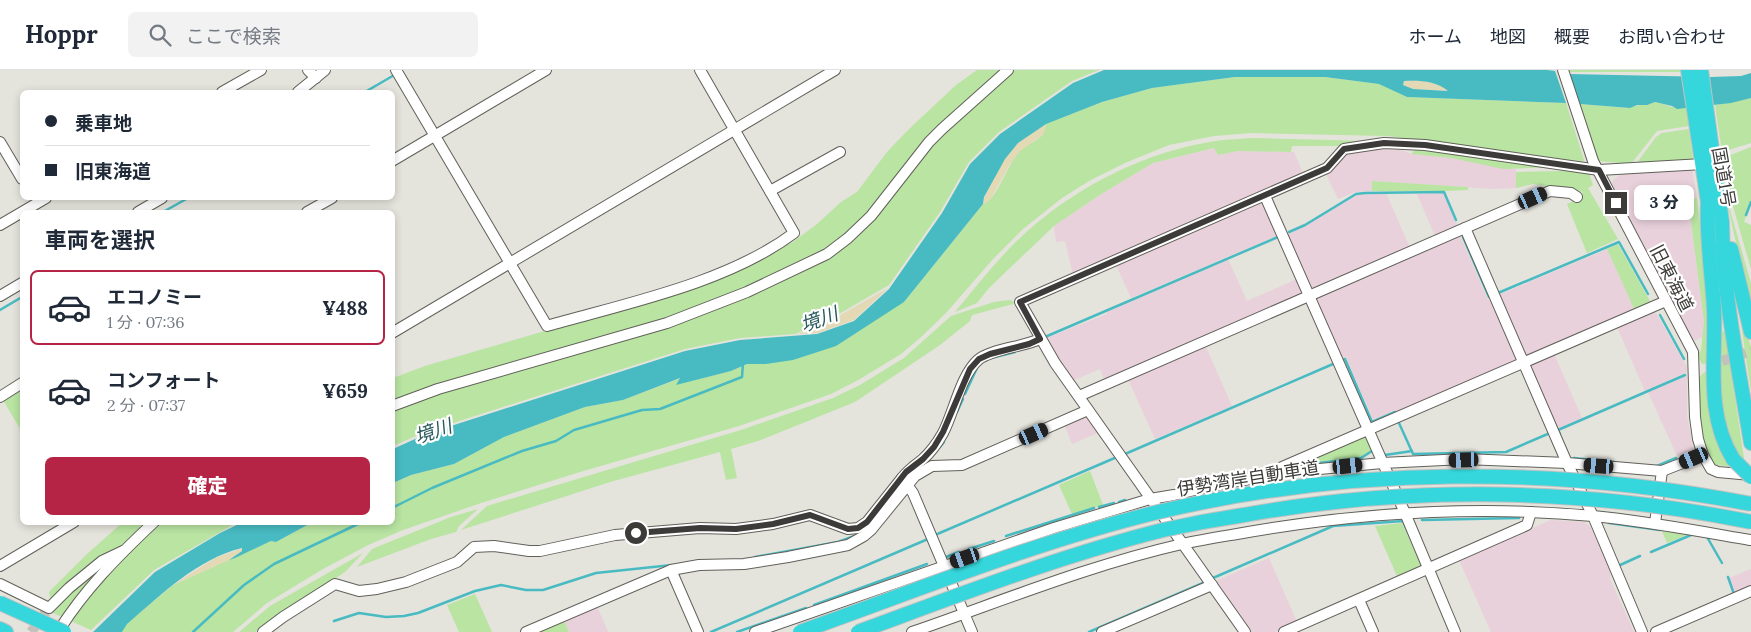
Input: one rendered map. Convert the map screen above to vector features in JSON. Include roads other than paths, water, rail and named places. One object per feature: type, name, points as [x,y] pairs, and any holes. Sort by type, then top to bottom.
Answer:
[{"type":"highway","name":"国道1号","points":[[1688,70],[1705,155],[1722,222],[1727,289],[1751,443]]},
{"type":"highway","name":"国道1号","points":[[1702,70],[1708,202],[1711,207],[1719,258],[1727,289]]},
{"type":"highway","points":[[1708,202],[1707,225],[1714,310],[1714,404],[1720,433],[1733,459],[1751,476]]},
{"type":"highway","points":[[1722,222],[1731,246],[1751,332]]},
{"type":"highway","name":"伊勢湾岸自動車道","points":[[800,632],[1047,543],[1157,512],[1264,490],[1358,481],[1451,476],[1492,476],[1632,485],[1751,504]]},
{"type":"highway","name":"伊勢湾岸自動車道","points":[[858,632],[1037,566],[1101,547],[1165,530],[1275,509],[1414,496],[1494,494],[1557,496],[1684,510],[1751,522]]},
{"type":"highway","points":[[0,603],[64,632]]},
{"type":"highway","points":[[0,629],[6,632]]},
{"type":"street","points":[[226,90],[261,70]]},
{"type":"street","points":[[300,90],[312,74],[325,70]]},
{"type":"street","points":[[395,160],[546,70]]},
{"type":"street","points":[[398,73],[547,326],[686,286],[778,245],[794,233],[700,70]]},
{"type":"street","points":[[395,331],[835,70]]},
{"type":"street","points":[[395,405],[438,389],[667,323],[747,292],[826,254],[848,238],[871,216],[929,142],[1008,70]]},
{"type":"street","name":"旧東海道","points":[[1563,70],[1596,165],[1693,352],[1695,417],[1698,439],[1703,455],[1712,469],[1718,472],[1751,476]]},
{"type":"street","points":[[0,142],[20,176]]},
{"type":"street","points":[[1244,632],[1088,410],[1040,339],[1020,302],[1327,168],[1344,149],[1384,143],[1425,145],[1596,165],[1705,155]]},
{"type":"street","points":[[770,191],[840,152]]},
{"type":"street","points":[[1079,396],[1550,190],[1571,193],[1576,197]]},
{"type":"street","points":[[1265,196],[1405,513],[1455,632]]},
{"type":"street","points":[[22,210],[38,200]]},
{"type":"street","points":[[141,210],[159,200]]},
{"type":"street","points":[[311,210],[328,200]]},
{"type":"street","points":[[0,225],[20,212]]},
{"type":"street","points":[[1466,228],[1642,632]]},
{"type":"street","points":[[0,296],[20,284]]},
{"type":"street","points":[[1274,475],[1282,467],[1666,302]]},
{"type":"street","points":[[526,632],[671,570],[699,565],[744,564],[788,557],[848,545],[864,536],[871,530],[905,481],[906,472],[923,459],[934,447],[943,432],[970,369],[979,359],[990,354],[1029,344],[1040,339]]},
{"type":"street","points":[[1695,370],[1707,367]]},
{"type":"street","points":[[0,397],[20,384]]},
{"type":"street","points":[[263,632],[335,584],[358,591],[377,589],[406,582],[457,562],[474,547],[494,546],[540,551],[615,535],[700,528],[736,529],[773,524],[810,515],[848,529],[858,528],[867,522],[905,481],[932,466],[962,465],[1088,410]]},
{"type":"street","points":[[755,632],[943,565],[1054,528],[1150,499],[1274,475],[1382,463],[1464,460],[1567,463],[1662,471],[1703,455]]},
{"type":"street","points":[[1656,523],[1662,471]]},
{"type":"street","points":[[905,481],[972,632]]},
{"type":"street","points":[[1284,632],[1527,525],[1531,512]]},
{"type":"street","points":[[912,632],[1029,589],[1113,563],[1183,544],[1284,526],[1405,513],[1531,512],[1656,523],[1750,540]]},
{"type":"street","points":[[0,566],[69,525]]},
{"type":"street","points":[[58,632],[84,594],[123,551],[151,525]]},
{"type":"street","points":[[0,584],[49,608],[69,588],[102,561],[123,551]]},
{"type":"street","points":[[671,570],[698,632]]},
{"type":"street","points":[[1102,632],[1212,585]]},
{"type":"street","points":[[1656,632],[1751,591]]},
{"type":"street","points":[[1359,600],[1373,632]]},
{"type":"water","points":[[1104,70],[1547,70],[1555,71],[1566,103],[1407,97],[1379,84],[1325,77],[1235,77],[1152,88],[1102,102],[1046,124],[1018,143],[1005,159],[984,197],[983,204],[904,302],[836,346],[793,360],[766,364],[747,364],[731,371],[676,385],[680,378],[623,400],[585,407],[504,437],[454,464],[411,475],[395,482],[395,448],[426,434],[685,351],[740,340],[817,334],[854,321],[889,289],[942,213],[970,164],[1000,134],[1073,83]],"holes":[[[1404,81],[1433,83],[1448,91],[1413,89],[1403,85]]]},
{"type":"water","points":[[1751,73],[1751,98],[1731,103],[1677,109],[1655,102],[1630,108],[1580,104],[1569,74],[1711,77],[1741,76]]},
{"type":"water","points":[[237,525],[307,525],[276,542],[271,541],[235,558],[229,560],[242,551],[242,548],[210,560],[166,590],[127,624],[122,632],[93,632],[155,572]]},
{"type":"waterway","points":[[368,90],[396,74]]},
{"type":"waterway","points":[[1289,232],[1305,225],[1356,194],[1365,193],[1444,192],[1456,220]]},
{"type":"waterway","points":[[167,210],[184,200]]},
{"type":"waterway","points":[[1746,215],[1751,202]]},
{"type":"waterway","points":[[1045,337],[1278,237]]},
{"type":"waterway","points":[[1463,237],[1490,296]]},
{"type":"waterway","points":[[1498,293],[1619,242],[1648,294]]},
{"type":"waterway","points":[[0,310],[20,298]]},
{"type":"waterway","points":[[1660,315],[1684,359]]},
{"type":"waterway","points":[[991,358],[1015,352]]},
{"type":"waterway","points":[[1341,360],[1345,359],[1372,422],[1395,412],[1395,414]]},
{"type":"waterway","points":[[395,506],[432,488],[522,451],[556,441],[574,430],[642,410],[660,409],[742,377],[743,363]]},
{"type":"waterway","points":[[1125,454],[1333,364]]},
{"type":"waterway","points":[[965,394],[977,368]]},
{"type":"waterway","points":[[1560,434],[1558,430],[1685,375]]},
{"type":"waterway","points":[[957,412],[963,399]]},
{"type":"waterway","points":[[1399,423],[1413,454],[1506,452],[1550,433]]},
{"type":"waterway","points":[[940,447],[944,442]]},
{"type":"waterway","points":[[1319,463],[1361,458],[1372,451]]},
{"type":"waterway","points":[[1385,455],[1412,451]]},
{"type":"waterway","points":[[935,535],[1117,457]]},
{"type":"waterway","points":[[1574,458],[1614,462]]},
{"type":"waterway","points":[[1657,466],[1676,458]]},
{"type":"waterway","points":[[1119,502],[1125,500]]},
{"type":"waterway","points":[[1099,507],[1114,503]]},
{"type":"waterway","points":[[1006,536],[1094,508]]},
{"type":"waterway","points":[[1422,520],[1519,518]]},
{"type":"waterway","points":[[1212,577],[1333,526],[1403,521],[1408,532]]},
{"type":"waterway","points":[[1609,523],[1660,530]]},
{"type":"waterway","points":[[193,632],[244,585],[274,564],[356,525]]},
{"type":"waterway","points":[[755,557],[838,542],[857,535]]},
{"type":"waterway","points":[[1651,552],[1691,535]]},
{"type":"waterway","points":[[1707,537],[1722,563]]},
{"type":"waterway","points":[[711,632],[928,539]]},
{"type":"waterway","points":[[969,549],[994,541]]},
{"type":"waterway","points":[[946,557],[959,552]]},
{"type":"waterway","points":[[1618,566],[1640,556]]},
{"type":"waterway","points":[[814,605],[927,564]]},
{"type":"waterway","points":[[334,621],[359,613],[386,617],[418,613],[475,591],[501,585],[526,590],[543,590],[596,573],[672,565]]},
{"type":"waterway","points":[[1728,577],[1734,594]]},
{"type":"waterway","points":[[1089,632],[1203,583]]},
{"type":"waterway","points":[[737,632],[806,608]]},
{"type":"tunnel","points":[[1708,366],[1751,351]]},
{"type":"tunnel","points":[[31,632],[49,608]]},
{"type":"water label","name":"境川","points":[[819,319]]},
{"type":"water label","name":"境川","points":[[433,431]]}]
